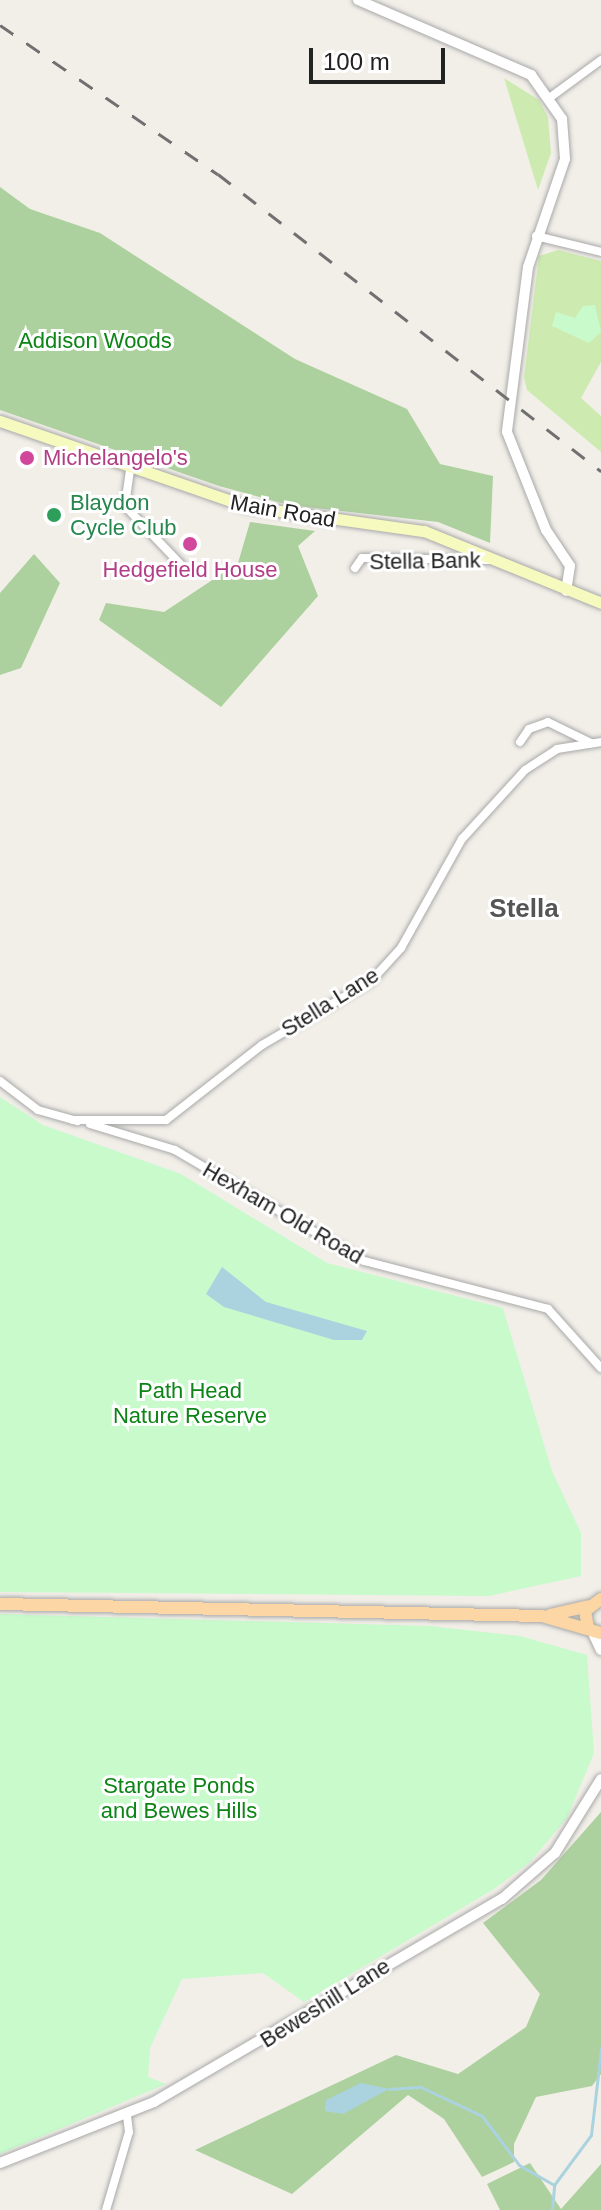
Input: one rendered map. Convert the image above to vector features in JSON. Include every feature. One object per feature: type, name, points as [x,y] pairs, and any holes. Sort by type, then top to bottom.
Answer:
[{"type":"main road","name":"Main Road","points":[[0,421],[130,470],[284,515],[424,531],[601,603]]},
{"type":"main road","points":[[0,1604],[542,1616],[588,1606],[601,1599]]},
{"type":"main road","points":[[542,1616],[594,1631],[588,1606]]},
{"type":"street","points":[[358,0],[531,75],[552,96],[566,150],[536,236],[509,443],[546,530],[570,566],[566,591]]},
{"type":"street","points":[[552,96],[601,60]]},
{"type":"street","points":[[536,236],[601,252]]},
{"type":"street","points":[[130,470],[125,506],[184,568]]},
{"type":"street","name":"Stella Bank","points":[[355,568],[362,558],[499,560]]},
{"type":"street","points":[[520,742],[529,729],[554,722],[591,743]]},
{"type":"street","name":"Stella Lane","points":[[154,1123],[262,1045],[371,981],[394,959],[470,829],[537,759],[601,742]]},
{"type":"street","name":"Hexham Old Road","points":[[0,1081],[38,1110],[156,1142],[364,1261],[548,1309],[601,1368]]},
{"type":"street","points":[[73,1120],[154,1123],[156,1142]]},
{"type":"street","points":[[594,1631],[601,1650]]},
{"type":"street","name":"Beweshill Lane","points":[[0,2163],[127,2115],[502,1899],[555,1853],[601,1779]]},
{"type":"street","points":[[106,2210],[129,2132],[127,2115]]},
{"type":"green space","points":[[504,78],[539,100],[548,117],[551,153],[538,190]]},
{"type":"green space","name":"Addison Woods","points":[[0,187],[30,209],[100,233],[295,359],[407,409],[440,464],[493,476],[490,543],[438,522],[289,505],[219,486],[0,410]]},
{"type":"green space","points":[[558,250],[601,261],[601,362],[581,398],[601,416],[601,452],[527,390],[524,377],[539,256]]},
{"type":"green space","points":[[595,305],[601,332],[589,343],[552,326],[556,312],[575,318],[583,306]]},
{"type":"green space","points":[[250,522],[315,531],[298,546],[318,596],[221,707],[99,620],[106,603],[164,612],[238,563]]},
{"type":"green space","points":[[34,554],[60,583],[21,668],[0,675],[0,593]]},
{"type":"green space","name":"Path Head Nature Reserve","points":[[0,1097],[43,1125],[181,1174],[327,1263],[503,1308],[552,1471],[581,1533],[581,1576],[489,1596],[0,1592]]},
{"type":"green space","name":"Stargate Ponds and Bewes Hills","points":[[0,1614],[430,1626],[520,1636],[587,1655],[594,1753],[567,1818],[530,1862],[494,1889],[304,2002],[263,1973],[182,1979],[150,2048],[148,2077],[166,2084],[0,2154]]},
{"type":"green space","points":[[601,1812],[601,2074],[592,2086],[536,2097],[514,2144],[514,2162],[482,2177],[444,2119],[408,2095],[292,2194],[195,2150],[396,2055],[458,2074],[526,2027],[540,1994],[483,1923],[541,1880]]},
{"type":"green space","points":[[530,2163],[561,2209],[601,2164],[601,2210],[500,2210],[487,2184]]},
{"type":"water","points":[[222,1267],[266,1302],[367,1331],[362,1340],[334,1340],[224,1307],[206,1294]]},
{"type":"water","points":[[361,2083],[389,2089],[343,2114],[325,2111],[326,2100]]},
{"type":"waterway","points":[[552,2210],[554,2185],[591,2135],[601,2048]]},
{"type":"waterway","points":[[389,2089],[421,2087],[482,2116],[519,2165],[554,2185]]},
{"type":"railway","points":[[0,25],[218,174],[601,471]]},
{"type":"place","name":"Michelangelo's","points":[[27,458]]},
{"type":"place","name":"Blaydon Cycle Club","points":[[54,515]]},
{"type":"place","name":"Hedgefield House","points":[[190,544]]},
{"type":"district","name":"Stella","points":[[524,909]]}]
